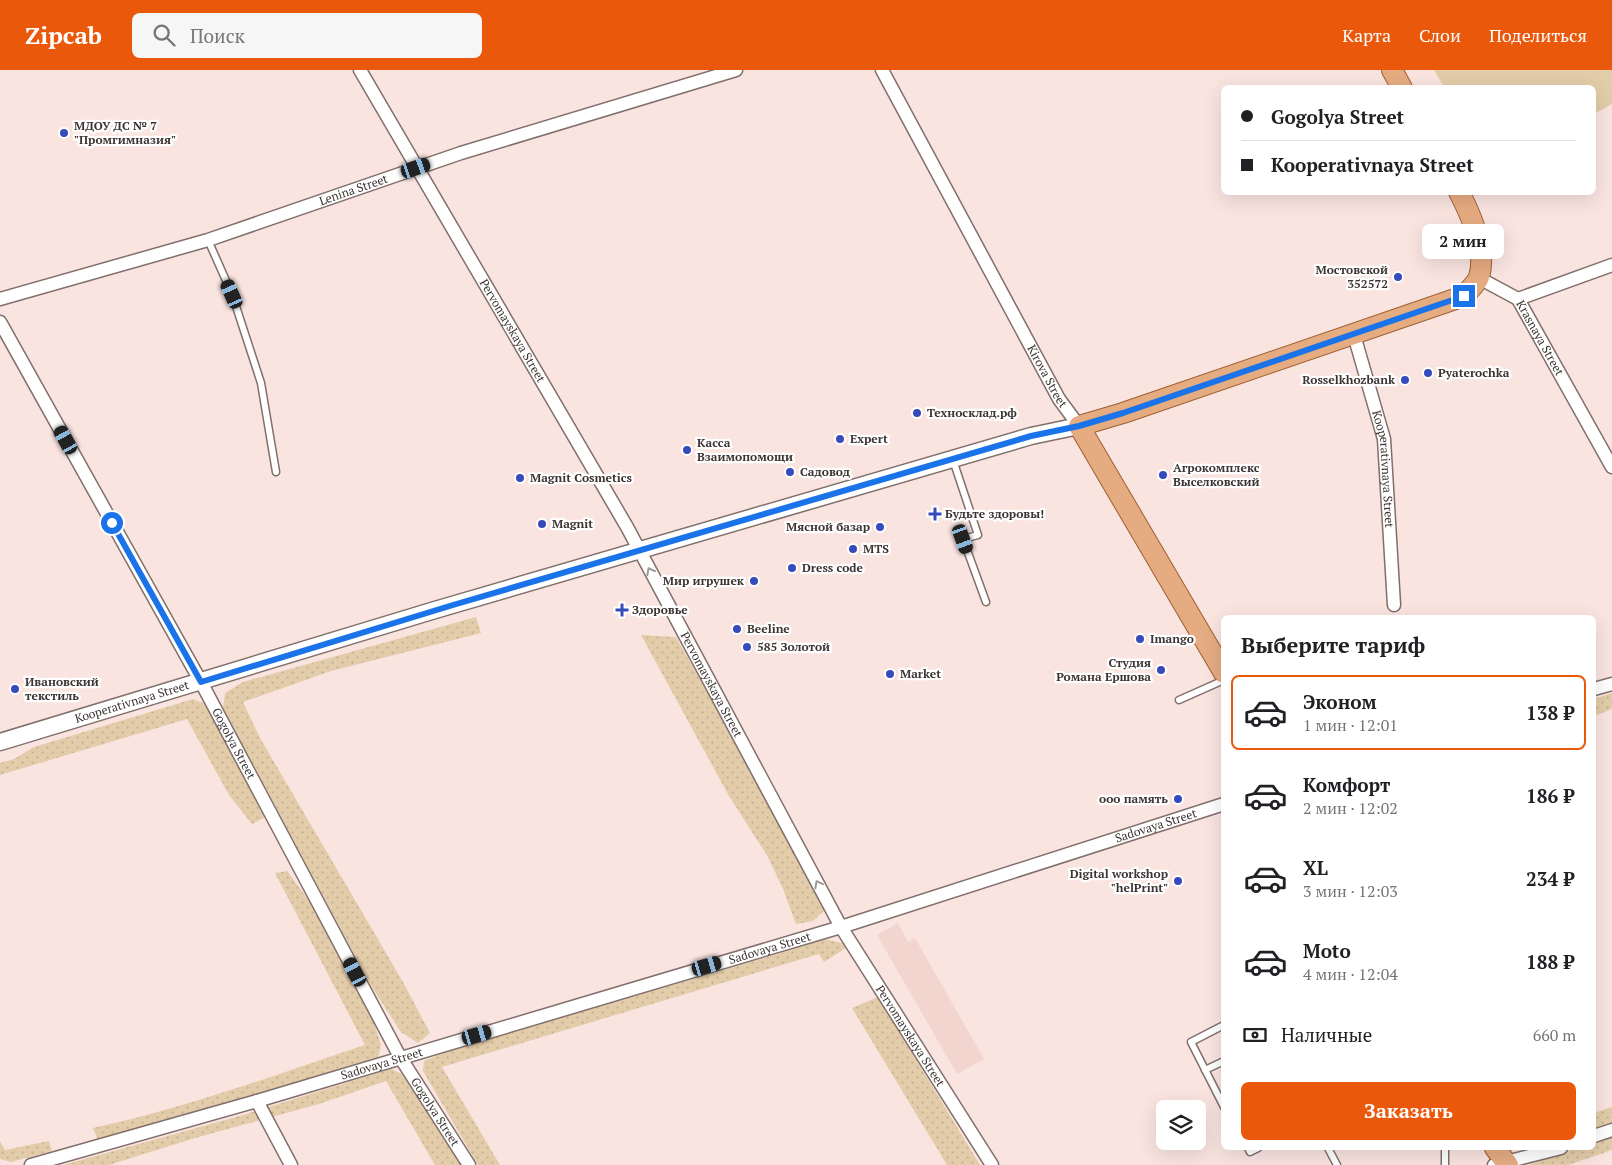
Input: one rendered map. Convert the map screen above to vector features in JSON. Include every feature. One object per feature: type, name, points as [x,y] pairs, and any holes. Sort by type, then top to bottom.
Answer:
[{"type":"main road","points":[[1392,70],[1400,85]]},
{"type":"main road","points":[[1460,195],[1476,235],[1480,256],[1479,278]]},
{"type":"main road","name":"Kooperativnaya Street","points":[[1079,426],[1354,335],[1464,296],[1479,278]]},
{"type":"main road","name":"Kirova Street","points":[[1079,426],[1221,667]]},
{"type":"street","name":"Pervomayskaya Street","points":[[360,70],[639,550],[841,927],[992,1165]]},
{"type":"street","name":"Lenina Street","points":[[0,299],[208,240],[416,168],[736,70]]},
{"type":"street","name":"Kirova Street","points":[[882,70],[1059,399],[1079,426]]},
{"type":"street","points":[[1518,299],[1612,265]]},
{"type":"street","name":"Krasnaya Street","points":[[1479,278],[1518,299],[1612,467]]},
{"type":"street","name":"Gogolya Street","points":[[0,322],[201,682],[400,1057],[468,1165]]},
{"type":"street","name":"Kooperativnaya Street","points":[[1354,335],[1384,439],[1394,605]]},
{"type":"street","name":"Kooperativnaya Street","points":[[0,742],[952,458],[1031,436],[1079,426]]},
{"type":"street","points":[[1596,688],[1612,684]]},
{"type":"street","name":"Sadovaya Street","points":[[31,1165],[257,1101],[841,927],[1221,805]]},
{"type":"street","points":[[257,1101],[291,1165]]},
{"type":"street","points":[[1596,1135],[1612,1130]]},
{"type":"street","points":[[1501,1160],[1540,1155],[1555,1150]]},
{"type":"lane","points":[[208,240],[232,294],[261,382],[276,472]]},
{"type":"lane","points":[[952,458],[978,535],[963,539],[986,602]]},
{"type":"lane","points":[[1179,700],[1221,671]]},
{"type":"lane","points":[[1221,1027],[1191,1042],[1221,1101]]},
{"type":"lane","points":[[1205,1070],[1221,1062]]},
{"type":"lane","points":[[1329,1150],[1337,1165]]},
{"type":"lane","points":[[1444,1165],[1445,1150]]},
{"type":"shaded area","points":[[1434,70],[1612,70],[1612,104],[1596,113],[1596,85],[1443,85]]},
{"type":"shaded area","points":[[476,617],[481,633],[331,671],[243,702],[260,738],[403,982],[430,1033],[418,1043],[401,1032],[370,984],[223,708],[225,693],[243,682]]},
{"type":"shaded area","points":[[641,635],[676,637],[791,841],[824,911],[813,921],[796,924],[783,889],[768,857],[729,796]]},
{"type":"shaded area","points":[[1612,693],[1612,709],[1596,715],[1596,698]]},
{"type":"shaded area","points":[[193,699],[203,703],[213,716],[266,817],[252,824],[229,795],[187,719],[0,775],[0,763],[14,759],[34,747]]},
{"type":"shaded area","points":[[287,871],[313,906],[374,1023],[381,1045],[378,1059],[99,1142],[93,1128],[196,1101],[365,1045],[275,873]]},
{"type":"shaded area","points":[[898,923],[908,942],[915,938],[984,1059],[957,1074],[877,935]]},
{"type":"shaded area","points":[[825,939],[842,943],[846,948],[824,962],[819,954],[442,1067],[500,1165],[478,1165],[423,1071],[424,1061],[454,1049]]},
{"type":"shaded area","points":[[878,997],[980,1165],[947,1165],[852,1008]]},
{"type":"shaded area","points":[[391,1069],[402,1074],[462,1165],[435,1165],[386,1081],[319,1104],[195,1138],[109,1165],[63,1165],[243,1115]]},
{"type":"shaded area","points":[[1612,1107],[1612,1124],[1596,1130],[1596,1112]]},
{"type":"shaded area","points":[[1612,1135],[1612,1150],[1568,1165],[1529,1165],[1571,1150],[1596,1150],[1596,1141]]},
{"type":"shaded area","points":[[0,1141],[5,1150],[49,1141],[52,1151],[11,1162],[0,1159]]},
{"type":"place","name":"МДОУ ДС № 7 \"Промгимназия\"","points":[[64,133]]},
{"type":"place","name":"Мостовской 352572","points":[[1398,277]]},
{"type":"place","name":"Pyaterochka","points":[[1428,373]]},
{"type":"place","name":"Rosselkhozbank","points":[[1405,380]]},
{"type":"place","name":"Техносклад.рф","points":[[917,413]]},
{"type":"place","name":"Expert","points":[[840,439]]},
{"type":"place","name":"Касса Взаимопомощи","points":[[687,450]]},
{"type":"place","name":"Садовод","points":[[790,472]]},
{"type":"place","name":"Агрокомплекс Выселковский","points":[[1163,475]]},
{"type":"place","name":"Magnit Cosmetics","points":[[520,478]]},
{"type":"place","name":"Будьте здоровы!","points":[[935,514]]},
{"type":"place","name":"Magnit","points":[[542,524]]},
{"type":"place","name":"Мясной базар","points":[[880,527]]},
{"type":"place","name":"MTS","points":[[853,549]]},
{"type":"place","name":"Dress code","points":[[792,568]]},
{"type":"place","name":"Мир игрушек","points":[[754,581]]},
{"type":"place","name":"Здоровье","points":[[622,610]]},
{"type":"place","name":"Beeline","points":[[737,629]]},
{"type":"place","name":"Imango","points":[[1140,639]]},
{"type":"place","name":"585 Золотой","points":[[747,647]]},
{"type":"place","name":"Студия Романа Ершова","points":[[1161,670]]},
{"type":"place","name":"Market","points":[[890,674]]},
{"type":"place","name":"Ивановский текстиль","points":[[15,689]]},
{"type":"place","name":"ооо память","points":[[1178,799]]},
{"type":"place","name":"Digital workshop \"helPrint\"","points":[[1178,881]]},
{"type":"route","points":[[112,523],[201,682],[435,610],[727,524],[1031,436],[1079,426],[1123,413],[1464,296]]}]
